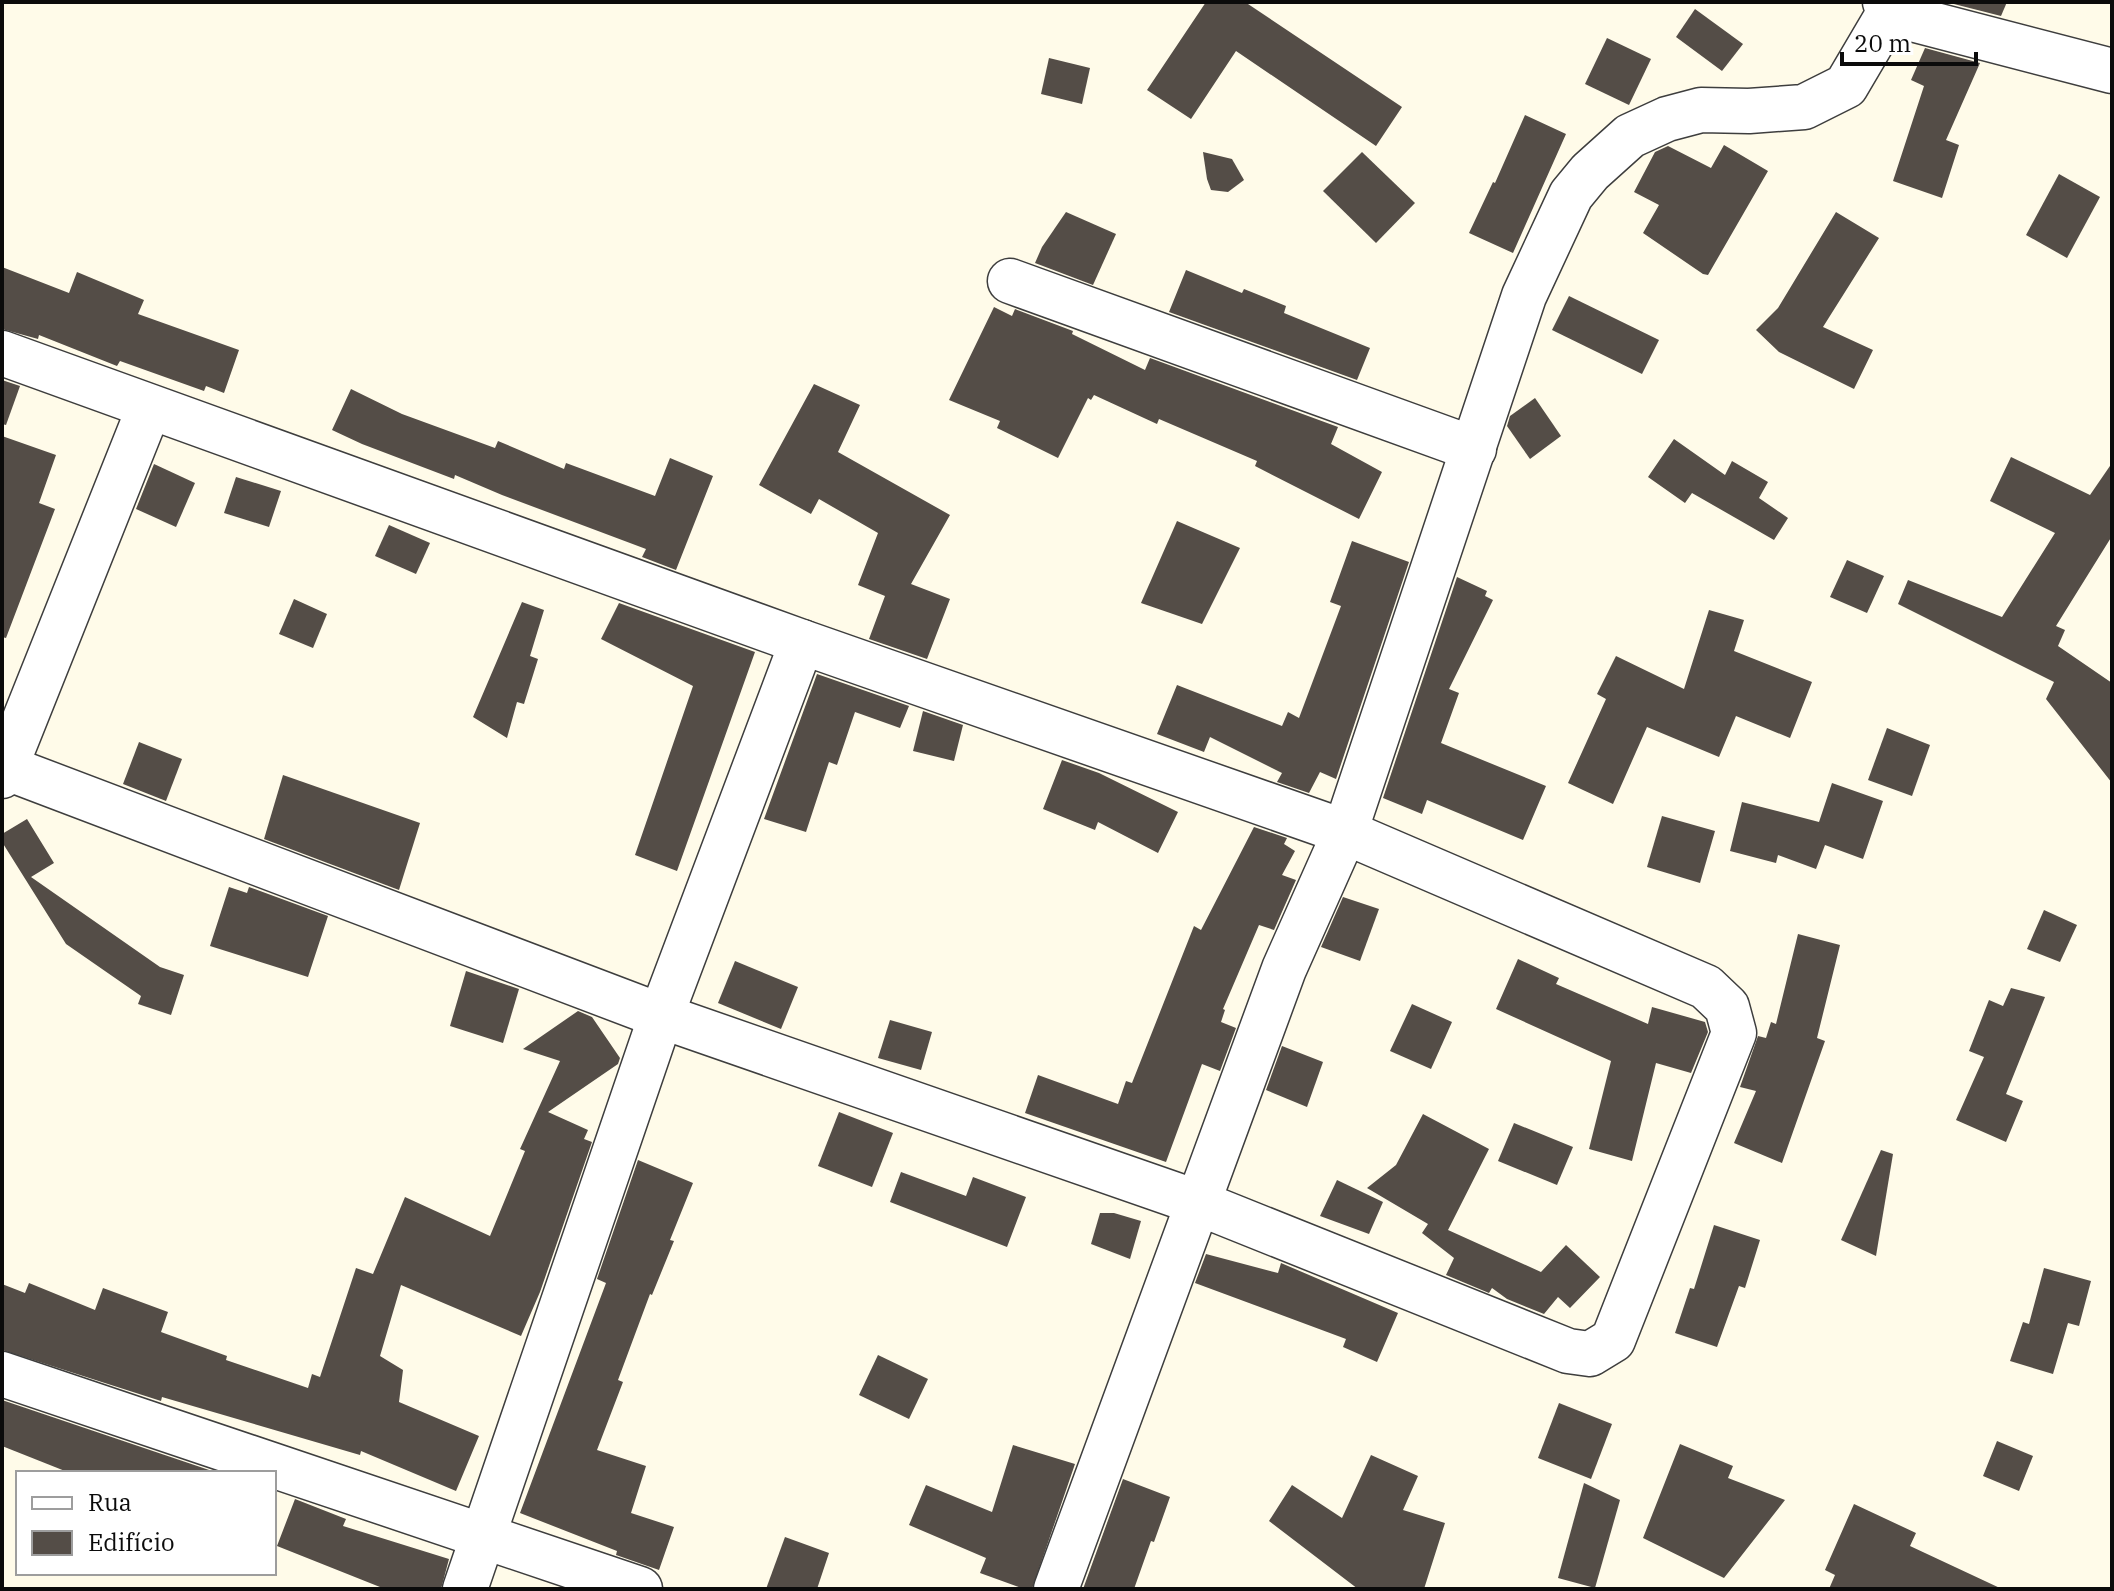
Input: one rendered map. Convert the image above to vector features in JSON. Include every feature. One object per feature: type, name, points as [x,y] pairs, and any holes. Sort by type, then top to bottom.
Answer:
[{"type":"street","points":[[1056,1589],[1284,969],[1345,832],[1524,296],[1571,195],[1590,172],[1630,136],[1667,119],[1701,110],[1804,107],[1846,86],[1887,7],[2112,71]]},
{"type":"street","points":[[1010,281],[1474,449]]},
{"type":"street","points":[[2,353],[802,642],[1345,832],[1706,987],[1727,1007],[1734,1033],[1613,1340],[1590,1354],[1568,1351],[1196,1202],[661,1016],[3,770],[149,408]]},
{"type":"street","points":[[465,1589],[661,1016],[802,642]]},
{"type":"street","points":[[2,1374],[640,1589]]},
{"type":"building","points":[[1206,2],[1245,2],[1402,107],[1376,146],[1236,51],[1191,119],[1147,90]]},
{"type":"building","points":[[1946,2],[2007,2],[2001,16]]},
{"type":"building","points":[[1695,9],[1743,44],[1722,71],[1676,37]]},
{"type":"building","points":[[1607,38],[1651,59],[1629,105],[1585,84]]},
{"type":"building","points":[[1925,48],[1980,63],[1946,140],[1959,145],[1942,198],[1893,181],[1924,86],[1911,80]]},
{"type":"building","points":[[1049,58],[1090,68],[1082,104],[1041,94]]},
{"type":"building","points":[[1525,115],[1566,134],[1513,253],[1469,233]]},
{"type":"building","points":[[1724,145],[1768,171],[1708,275],[1643,233],[1659,205],[1634,192],[1655,152],[1668,146],[1711,168]]},
{"type":"building","points":[[1203,152],[1232,159],[1244,180],[1228,192],[1211,190]]},
{"type":"building","points":[[1362,152],[1415,203],[1376,243],[1323,191]]},
{"type":"building","points":[[2059,174],[2100,197],[2067,258],[2026,235]]},
{"type":"building","points":[[1066,212],[1116,234],[1093,285],[1035,263]]},
{"type":"building","points":[[1836,212],[1879,238],[1823,327],[1873,350],[1854,389],[1779,352],[1756,330],[1778,308]]},
{"type":"building","points":[[2,267],[69,293],[77,272],[144,300],[138,314],[239,350],[224,393],[206,386],[204,391],[120,361],[117,366],[39,335],[38,339],[2,329]]},
{"type":"building","points":[[1186,270],[1242,293],[1244,289],[1286,306],[1284,313],[1370,348],[1357,380],[1169,312]]},
{"type":"building","points":[[1569,296],[1659,340],[1642,374],[1552,330]]},
{"type":"building","points":[[994,307],[1012,316],[1015,309],[1073,331],[1072,334],[1145,370],[1150,358],[1338,427],[1331,444],[1382,472],[1359,519],[1255,466],[1257,461],[1159,419],[1157,424],[1094,395],[1091,400],[1088,398],[1058,458],[997,428],[1000,421],[949,400]]},
{"type":"building","points":[[2,380],[20,386],[6,425],[2,424]]},
{"type":"building","points":[[814,384],[860,405],[838,452],[950,515],[911,584],[950,599],[927,659],[869,639],[885,596],[858,585],[878,533],[819,499],[811,514],[759,485]]},
{"type":"building","points":[[351,389],[402,414],[495,448],[498,441],[564,469],[566,463],[655,496],[670,458],[713,476],[676,570],[642,557],[646,549],[455,475],[454,479],[332,430]]},
{"type":"building","points":[[1535,398],[1561,436],[1530,459],[1507,426],[1510,416]]},
{"type":"building","points":[[2,436],[56,455],[39,503],[55,509],[6,638],[2,637]]},
{"type":"building","points":[[1674,439],[1725,475],[1732,461],[1768,482],[1759,498],[1788,518],[1774,540],[1692,493],[1685,503],[1648,477]]},
{"type":"building","points":[[2011,457],[2090,495],[2112,463],[2112,536],[2056,626],[2065,630],[2058,646],[2112,683],[2112,783],[2046,699],[2054,682],[1898,604],[1908,580],[2002,617],[2055,533],[1990,501]]},
{"type":"building","points":[[154,464],[195,483],[176,527],[136,509]]},
{"type":"building","points":[[236,477],[281,491],[269,527],[224,513]]},
{"type":"building","points":[[1177,521],[1240,548],[1202,624],[1141,603]]},
{"type":"building","points":[[389,525],[430,543],[416,574],[375,556]]},
{"type":"building","points":[[1352,541],[1409,562],[1336,779],[1320,772],[1309,793],[1277,782],[1282,773],[1210,737],[1204,752],[1157,734],[1177,685],[1282,726],[1288,712],[1299,718],[1341,606],[1330,602]]},
{"type":"building","points":[[1847,560],[1884,576],[1867,613],[1830,597]]},
{"type":"building","points":[[1457,577],[1487,591],[1485,596],[1493,600],[1449,689],[1459,693],[1441,743],[1546,786],[1523,840],[1427,800],[1422,814],[1383,798]]},
{"type":"building","points":[[294,599],[327,614],[313,648],[279,634]]},
{"type":"building","points":[[522,602],[544,610],[530,656],[538,659],[524,704],[517,702],[507,738],[473,717]]},
{"type":"building","points":[[619,603],[755,652],[677,871],[635,855],[693,686],[601,639]]},
{"type":"building","points":[[1709,610],[1744,620],[1734,651],[1812,682],[1790,738],[1736,716],[1719,757],[1647,727],[1613,804],[1568,783],[1606,699],[1597,694],[1616,656],[1684,689]]},
{"type":"building","points":[[817,674],[909,706],[900,728],[855,712],[837,765],[829,762],[806,832],[764,819]]},
{"type":"building","points":[[923,711],[963,725],[954,761],[913,751]]},
{"type":"building","points":[[1887,728],[1930,745],[1912,796],[1868,780]]},
{"type":"building","points":[[139,742],[182,759],[166,801],[123,784]]},
{"type":"building","points":[[1062,760],[1099,773],[1178,812],[1158,853],[1098,822],[1095,830],[1043,809]]},
{"type":"building","points":[[283,775],[420,823],[399,890],[264,839]]},
{"type":"building","points":[[1832,783],[1883,801],[1863,859],[1825,845],[1816,869],[1778,855],[1776,863],[1730,851],[1742,802],[1819,822]]},
{"type":"building","points":[[1662,816],[1715,831],[1700,883],[1647,867]]},
{"type":"building","points":[[27,819],[54,863],[31,877],[160,967],[184,975],[171,1015],[138,1004],[141,996],[66,944],[2,842],[2,834]]},
{"type":"building","points":[[1254,827],[1287,838],[1284,844],[1295,851],[1282,875],[1296,880],[1274,930],[1259,925],[1223,1009],[1221,1022],[1236,1028],[1220,1071],[1202,1064],[1166,1162],[1025,1113],[1038,1075],[1118,1104],[1126,1081],[1132,1083],[1194,926],[1201,930]]},
{"type":"building","points":[[229,887],[247,893],[249,887],[328,916],[308,977],[210,946]]},
{"type":"building","points":[[1343,897],[1379,909],[1360,961],[1321,947]]},
{"type":"building","points":[[2044,910],[2077,925],[2060,962],[2027,949]]},
{"type":"building","points":[[1798,934],[1840,945],[1817,1038],[1825,1041],[1782,1163],[1734,1143],[1756,1091],[1740,1087],[1758,1036],[1766,1038],[1771,1022],[1776,1024]]},
{"type":"building","points":[[1518,959],[1559,978],[1556,984],[1648,1024],[1652,1007],[1705,1022],[1708,1032],[1691,1073],[1656,1063],[1632,1161],[1589,1149],[1611,1061],[1496,1009]]},
{"type":"building","points":[[735,961],[798,987],[781,1029],[718,1003]]},
{"type":"building","points":[[466,971],[519,989],[503,1043],[450,1026]]},
{"type":"building","points":[[2011,988],[2045,997],[2006,1094],[2023,1101],[2006,1142],[1956,1120],[1984,1057],[1969,1051],[1989,1000],[2003,1006]]},
{"type":"building","points":[[1412,1004],[1452,1022],[1431,1069],[1390,1051]]},
{"type":"building","points":[[578,1011],[592,1017],[620,1058],[618,1064],[548,1112],[588,1130],[584,1139],[592,1142],[540,1292],[521,1336],[401,1285],[380,1356],[403,1370],[399,1402],[479,1436],[456,1491],[361,1451],[360,1455],[162,1397],[161,1401],[2,1350],[2,1284],[25,1293],[29,1283],[95,1310],[103,1288],[168,1312],[161,1332],[227,1356],[226,1360],[308,1388],[312,1374],[320,1377],[356,1268],[373,1274],[405,1197],[490,1236],[525,1151],[520,1149],[560,1061],[523,1049]]},
{"type":"building","points":[[890,1020],[932,1032],[921,1070],[878,1058]]},
{"type":"building","points":[[1282,1046],[1323,1062],[1307,1107],[1266,1090]]},
{"type":"building","points":[[839,1112],[893,1133],[872,1187],[818,1166]]},
{"type":"building","points":[[1423,1114],[1489,1149],[1448,1230],[1541,1272],[1566,1245],[1600,1277],[1570,1308],[1558,1297],[1544,1314],[1507,1299],[1492,1288],[1489,1293],[1446,1275],[1454,1258],[1422,1233],[1428,1224],[1367,1188],[1396,1165]]},
{"type":"building","points":[[1514,1123],[1573,1147],[1557,1185],[1498,1161]]},
{"type":"building","points":[[1881,1150],[1893,1154],[1876,1256],[1841,1240]]},
{"type":"building","points":[[638,1160],[693,1183],[670,1240],[674,1241],[650,1294],[618,1380],[623,1382],[597,1450],[646,1466],[631,1513],[674,1527],[659,1570],[616,1555],[617,1551],[520,1513],[606,1283],[597,1279]]},
{"type":"building","points":[[901,1172],[966,1196],[973,1177],[1026,1197],[1007,1247],[890,1202]]},
{"type":"building","points":[[1337,1180],[1383,1202],[1369,1234],[1320,1216]]},
{"type":"building","points":[[1100,1213],[1114,1213],[1141,1221],[1130,1259],[1091,1244]]},
{"type":"building","points":[[1714,1225],[1760,1240],[1745,1288],[1739,1286],[1717,1347],[1675,1333],[1690,1288],[1694,1289]]},
{"type":"building","points":[[1206,1254],[1278,1273],[1281,1263],[1398,1313],[1377,1362],[1343,1347],[1346,1339],[1195,1283]]},
{"type":"building","points":[[2044,1268],[2091,1281],[2079,1326],[2068,1323],[2053,1374],[2010,1361],[2023,1322],[2029,1324]]},
{"type":"building","points":[[878,1355],[928,1379],[909,1419],[859,1395]]},
{"type":"building","points":[[2,1400],[212,1471],[65,1471],[2,1446]]},
{"type":"building","points":[[1559,1403],[1612,1424],[1591,1479],[1538,1458]]},
{"type":"building","points":[[1997,1441],[2033,1456],[2019,1491],[1983,1476]]},
{"type":"building","points":[[1680,1444],[1733,1466],[1728,1478],[1785,1500],[1724,1578],[1643,1538]]},
{"type":"building","points":[[1013,1445],[1075,1464],[1032,1589],[980,1573],[986,1558],[909,1525],[926,1485],[992,1512]]},
{"type":"building","points":[[1371,1455],[1418,1476],[1403,1510],[1445,1523],[1424,1589],[1358,1589],[1269,1521],[1292,1485],[1342,1518]]},
{"type":"building","points":[[1123,1479],[1170,1497],[1154,1542],[1151,1541],[1134,1589],[1083,1589]]},
{"type":"building","points":[[1584,1483],[1620,1500],[1595,1588],[1558,1578]]},
{"type":"building","points":[[295,1499],[346,1519],[343,1526],[449,1559],[441,1589],[385,1589],[277,1546]]},
{"type":"building","points":[[1854,1504],[1916,1533],[1910,1546],[2002,1589],[1829,1589],[1835,1575],[1825,1570]]},
{"type":"building","points":[[785,1537],[829,1553],[817,1589],[766,1589]]}]
